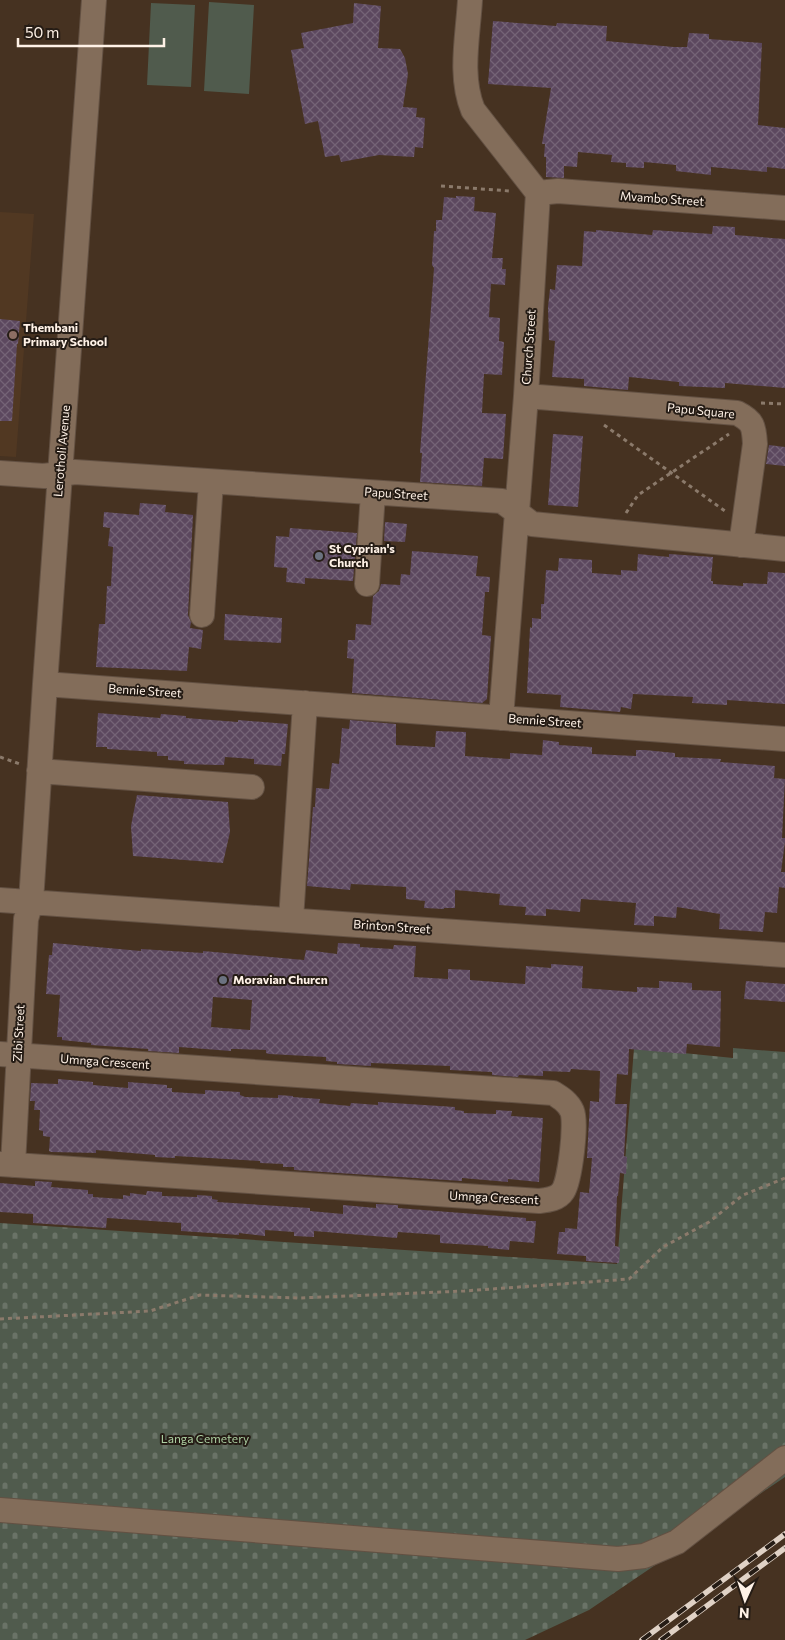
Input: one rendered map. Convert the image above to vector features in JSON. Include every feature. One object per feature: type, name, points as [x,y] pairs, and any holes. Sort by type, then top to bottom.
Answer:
[{"type":"street","name":"Lerotholi Avenue","points":[[31,902],[44,684],[94,0]]},
{"type":"street","points":[[470,0],[465,80],[467,96],[473,110],[538,193]]},
{"type":"street","name":"Mvambo Street","points":[[538,193],[558,191],[785,208]]},
{"type":"street","name":"Church Street","points":[[501,718],[526,396],[538,193]]},
{"type":"street","name":"Papu Square","points":[[526,396],[737,412],[748,418],[754,428],[755,444],[741,544]]},
{"type":"street","name":"Papu Street","points":[[0,473],[44,476],[75,472],[502,501],[532,524],[785,548]]},
{"type":"street","points":[[202,615],[210,482]]},
{"type":"street","points":[[367,584],[373,493]]},
{"type":"street","name":"Bennie Street","points":[[44,684],[785,739]]},
{"type":"street","points":[[291,920],[305,703]]},
{"type":"street","points":[[39,771],[252,787]]},
{"type":"street","name":"Brinton Street","points":[[0,900],[785,955]]},
{"type":"street","name":"Zibi Street","points":[[6,1164],[9,1055],[26,919],[31,902]]},
{"type":"street","name":"Umnga Crescent","points":[[6,1164],[539,1201],[554,1199],[563,1192],[568,1179],[573,1131],[573,1112],[566,1101],[553,1093],[9,1055]]},
{"type":"street","points":[[0,1510],[618,1558],[644,1556],[677,1542],[785,1458]]},
{"type":"path","points":[[441,186],[538,193]]},
{"type":"path","points":[[589,401],[588,412],[731,516],[744,518]]},
{"type":"path","points":[[621,533],[625,515],[638,495],[735,430],[748,418]]},
{"type":"path","points":[[0,1319],[150,1311],[200,1295],[300,1298],[629,1279],[663,1247],[709,1222],[743,1195],[785,1178]]},
{"type":"shaded area","name":"Thembani Primary School","points":[[0,212],[34,214],[16,457],[0,456]]},
{"type":"green space","points":[[209,2],[254,5],[249,94],[204,91]]},
{"type":"green space","points":[[151,3],[195,5],[191,87],[147,85]]},
{"type":"green space","name":"Langa Cemetery","points":[[634,1048],[733,1058],[733,1048],[785,1052],[785,1477],[589,1610],[525,1640],[0,1640],[0,1223],[617,1264]]},
{"type":"building","points":[[354,3],[381,6],[378,48],[400,49],[405,58],[408,74],[403,107],[417,108],[416,117],[425,118],[423,148],[415,147],[414,157],[379,155],[341,162],[339,155],[325,157],[318,121],[305,124],[291,50],[304,48],[301,33],[353,23]]},
{"type":"building","points":[[493,21],[556,26],[557,23],[607,26],[606,41],[674,47],[687,47],[689,33],[709,34],[709,39],[762,43],[758,125],[785,128],[785,169],[767,167],[767,172],[711,167],[711,175],[676,171],[676,165],[644,162],[644,168],[626,167],[626,163],[611,162],[612,155],[578,152],[577,167],[564,166],[564,178],[546,177],[545,144],[542,144],[551,88],[488,84]]},
{"type":"building","points":[[456,196],[475,197],[474,211],[496,213],[492,258],[503,258],[502,269],[506,269],[505,285],[491,284],[489,317],[500,318],[499,341],[504,342],[502,375],[484,374],[482,413],[506,414],[503,459],[484,458],[482,486],[420,482],[422,453],[420,453],[434,268],[432,265],[434,231],[436,231],[436,220],[442,220],[444,197],[456,198]]},
{"type":"building","points":[[713,226],[735,227],[735,235],[785,239],[785,388],[725,383],[725,388],[679,386],[679,382],[629,377],[628,390],[584,386],[584,379],[552,377],[555,341],[549,340],[548,307],[550,289],[555,290],[557,265],[582,266],[584,231],[596,232],[596,230],[652,235],[653,230],[712,234]]},
{"type":"building","points":[[0,319],[20,321],[12,421],[0,421]]},
{"type":"building","points":[[553,434],[583,436],[578,507],[548,505]]},
{"type":"building","points":[[769,445],[785,447],[785,466],[766,464]]},
{"type":"building","points":[[140,503],[166,505],[165,512],[193,515],[188,615],[191,622],[190,628],[203,630],[201,649],[189,647],[187,671],[96,667],[99,624],[105,624],[107,586],[111,586],[113,547],[108,546],[110,528],[103,527],[104,512],[139,515]]},
{"type":"building","points":[[385,522],[407,524],[405,542],[384,541]]},
{"type":"building","name":"St Cyprian's Church","points":[[290,528],[357,533],[353,581],[305,578],[305,584],[286,582],[287,568],[274,567],[276,536],[289,537]]},
{"type":"building","points":[[412,551],[478,556],[476,576],[490,577],[489,592],[485,592],[482,635],[491,636],[487,699],[482,703],[352,693],[354,659],[347,658],[348,640],[355,640],[356,624],[371,625],[373,596],[379,591],[381,584],[400,585],[401,574],[410,575]]},
{"type":"building","points":[[638,554],[669,557],[669,554],[713,557],[711,581],[713,581],[713,584],[743,586],[743,583],[767,584],[768,572],[785,573],[785,704],[727,700],[727,705],[692,703],[693,697],[633,694],[631,709],[621,707],[620,712],[560,707],[561,695],[527,693],[530,627],[532,628],[532,618],[541,619],[541,604],[544,604],[546,570],[558,571],[559,558],[592,560],[592,573],[621,575],[621,570],[637,571]]},
{"type":"building","points":[[225,614],[282,618],[281,643],[224,640]]},
{"type":"building","points":[[98,713],[160,718],[161,714],[186,716],[186,718],[288,724],[285,754],[282,754],[281,766],[254,764],[254,759],[225,757],[224,765],[184,764],[184,761],[168,760],[168,756],[157,756],[157,752],[96,747]]},
{"type":"building","points":[[350,720],[396,724],[396,745],[435,747],[436,731],[466,732],[465,756],[510,759],[510,753],[542,755],[543,740],[559,742],[559,745],[592,747],[592,754],[636,756],[636,750],[645,750],[675,753],[675,757],[721,759],[720,762],[775,766],[774,778],[785,779],[782,838],[785,838],[785,842],[781,872],[785,872],[785,888],[779,887],[777,913],[765,912],[763,932],[719,929],[720,914],[677,907],[676,918],[654,916],[654,926],[634,925],[636,903],[581,899],[580,912],[546,909],[546,916],[525,915],[526,907],[499,905],[500,894],[455,890],[455,908],[444,909],[424,908],[425,901],[406,899],[406,887],[351,884],[350,890],[307,886],[316,788],[329,789],[332,763],[339,764],[342,728],[349,729]]},
{"type":"building","points":[[137,795],[228,802],[230,832],[223,863],[133,856],[131,826]]},
{"type":"building","points":[[53,943],[141,951],[141,949],[203,953],[203,951],[304,960],[306,950],[337,954],[338,943],[360,944],[360,947],[393,949],[394,945],[416,946],[414,977],[448,979],[448,969],[470,970],[470,980],[525,984],[526,966],[551,968],[551,964],[583,966],[582,988],[637,992],[637,987],[659,988],[659,981],[692,983],[692,990],[721,991],[720,1047],[687,1044],[686,1054],[629,1049],[628,1075],[617,1074],[615,1104],[627,1104],[624,1156],[627,1157],[626,1174],[620,1173],[617,1196],[615,1246],[620,1247],[619,1263],[586,1261],[586,1256],[557,1254],[559,1232],[565,1232],[565,1228],[577,1229],[580,1192],[589,1193],[592,1158],[587,1158],[590,1101],[599,1102],[600,1071],[571,1069],[570,1072],[543,1071],[543,1076],[519,1075],[518,1077],[492,1075],[492,1072],[450,1070],[450,1066],[371,1063],[371,1066],[337,1064],[337,1062],[326,1061],[326,1057],[269,1054],[266,1053],[266,1050],[231,1049],[231,1051],[179,1047],[179,1053],[91,1045],[91,1043],[62,1040],[62,1037],[57,1037],[60,995],[46,994],[49,955],[52,955]],"holes":[[[213,997],[252,1000],[250,1030],[211,1027]]]},
{"type":"building","points":[[746,981],[785,984],[785,1002],[744,999]]},
{"type":"building","points":[[58,1079],[128,1088],[128,1082],[167,1085],[167,1088],[172,1088],[172,1092],[205,1094],[205,1090],[240,1092],[240,1095],[245,1097],[278,1098],[278,1095],[293,1096],[320,1099],[319,1103],[350,1106],[351,1103],[378,1105],[378,1102],[455,1107],[455,1110],[464,1111],[464,1113],[496,1114],[496,1110],[512,1111],[511,1116],[543,1118],[539,1182],[508,1179],[508,1182],[462,1178],[462,1181],[294,1170],[294,1167],[283,1167],[283,1164],[260,1163],[260,1161],[175,1156],[175,1158],[155,1157],[155,1155],[96,1150],[96,1153],[51,1152],[49,1151],[50,1137],[43,1136],[43,1131],[39,1130],[40,1110],[34,1110],[35,1101],[30,1101],[31,1083],[58,1084]]},
{"type":"building","points":[[35,1181],[52,1182],[51,1187],[88,1190],[88,1194],[93,1194],[93,1197],[123,1199],[123,1195],[130,1196],[130,1193],[146,1195],[147,1191],[162,1192],[162,1196],[212,1196],[212,1199],[218,1200],[217,1202],[310,1208],[310,1211],[343,1214],[343,1205],[376,1208],[376,1204],[398,1205],[398,1208],[526,1218],[526,1221],[536,1221],[534,1243],[510,1241],[509,1250],[488,1248],[488,1246],[440,1243],[440,1235],[398,1232],[397,1238],[314,1231],[314,1237],[294,1236],[294,1232],[265,1230],[265,1236],[239,1233],[239,1235],[181,1231],[181,1223],[107,1218],[106,1228],[33,1223],[33,1214],[0,1212],[0,1183],[35,1186]]},
{"type":"railway","points":[[642,1640],[785,1534]]},
{"type":"railway","points":[[661,1640],[785,1548]]},
{"type":"place","name":"Thembani Primary School","points":[[13,335]]},
{"type":"place","name":"St Cyprian's Church","points":[[319,556]]},
{"type":"place","name":"Moravian Churcn","points":[[223,980]]}]
